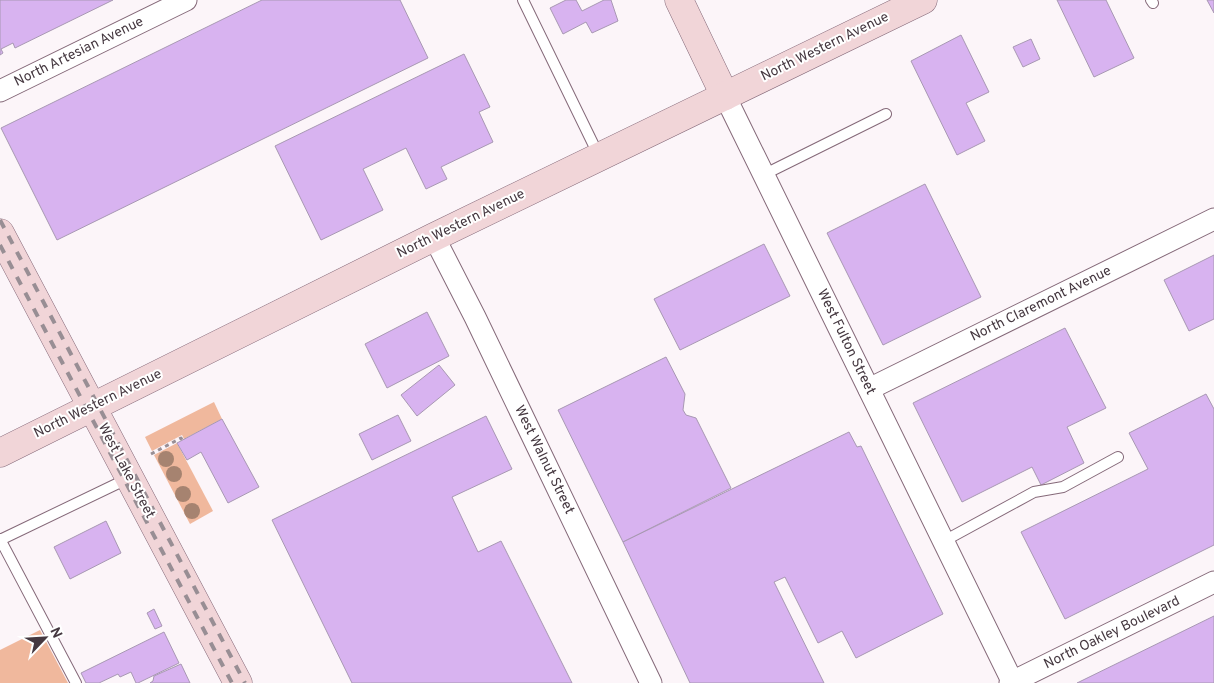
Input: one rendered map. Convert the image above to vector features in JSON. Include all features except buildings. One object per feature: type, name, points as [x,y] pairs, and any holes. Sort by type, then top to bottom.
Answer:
[{"type":"main road","name":"West Fulton Street","points":[[679,0],[725,96]]},
{"type":"main road","name":"North Western Avenue","points":[[0,453],[599,156],[923,0]]},
{"type":"main road","name":"West Lake Street","points":[[0,233],[238,683]]},
{"type":"street","name":"North Artesian Avenue","points":[[0,91],[186,0]]},
{"type":"street","name":"West Fulton Street","points":[[725,96],[1012,683]]},
{"type":"street","name":"North Claremont Avenue","points":[[869,389],[1214,219]]},
{"type":"street","name":"West Walnut Street","points":[[434,237],[475,317],[651,683]]},
{"type":"street","name":"North Oakley Boulevard","points":[[1012,683],[1214,582]]},
{"type":"lane","points":[[523,0],[599,156]]},
{"type":"lane","points":[[763,175],[886,114]]},
{"type":"lane","points":[[944,541],[1034,492],[1063,487],[1118,457]]},
{"type":"lane","points":[[76,683],[0,539],[130,478]]},
{"type":"path","points":[[151,454],[181,438],[182,440]]},
{"type":"shaded area","points":[[214,402],[222,419],[184,439],[182,435],[152,451],[145,437]]},
{"type":"shaded area","points":[[177,443],[213,511],[190,524],[154,455]]},
{"type":"shaded area","points":[[40,630],[68,683],[0,683],[0,650]]},
{"type":"railway","points":[[0,220],[245,683]]},
{"type":"railway","points":[[0,245],[232,683]]}]
